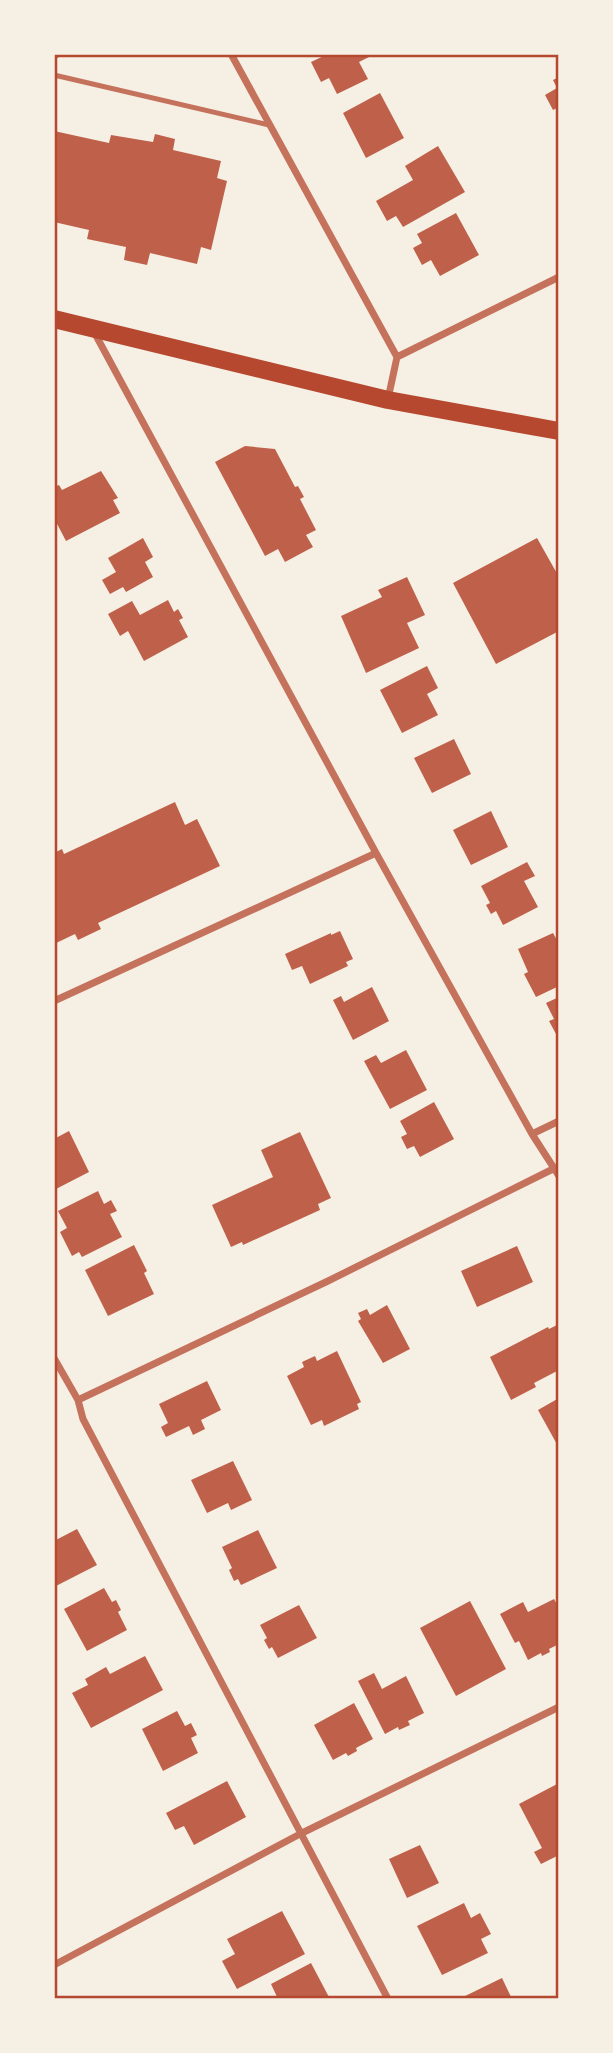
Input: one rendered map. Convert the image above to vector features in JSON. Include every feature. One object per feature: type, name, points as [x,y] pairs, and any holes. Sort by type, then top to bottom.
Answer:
[{"type":"main road","points":[[54,319],[388,400],[559,431]]},
{"type":"street","points":[[231,54],[397,357],[388,400]]},
{"type":"street","points":[[397,357],[559,277]]},
{"type":"street","points":[[78,1400],[557,1172],[532,1134],[376,853],[92,329]]},
{"type":"street","points":[[54,1002],[376,853]]},
{"type":"street","points":[[532,1134],[559,1121]]},
{"type":"street","points":[[54,1359],[78,1400],[83,1419],[388,1999]]},
{"type":"street","points":[[54,1965],[300,1834],[559,1707]]},
{"type":"lane","points":[[54,75],[270,125]]},
{"type":"building","points":[[328,54],[375,54],[359,62],[368,79],[337,94],[329,78],[321,82],[311,62]]},
{"type":"building","points":[[559,77],[559,107],[553,110],[545,95],[557,88],[553,80]]},
{"type":"building","points":[[380,93],[404,138],[366,158],[343,113]]},
{"type":"building","points":[[54,131],[109,143],[111,135],[153,142],[155,134],[175,139],[173,150],[221,161],[217,178],[227,181],[211,250],[201,247],[197,264],[150,253],[147,265],[124,260],[126,247],[87,239],[89,230],[54,222]]},
{"type":"building","points":[[438,146],[465,192],[403,227],[396,216],[387,221],[376,201],[413,180],[405,166]]},
{"type":"building","points":[[456,213],[479,255],[440,276],[431,260],[422,265],[413,248],[422,243],[417,234]]},
{"type":"building","points":[[245,446],[275,449],[295,487],[298,486],[304,497],[300,499],[316,530],[306,535],[313,547],[285,562],[278,549],[265,556],[215,462]]},
{"type":"building","points":[[101,471],[118,498],[113,500],[120,513],[66,541],[54,518],[54,487],[59,485],[62,490]]},
{"type":"building","points":[[143,538],[153,557],[145,562],[153,577],[126,592],[123,587],[110,594],[102,580],[116,572],[108,558]]},
{"type":"building","points":[[537,538],[559,577],[559,631],[496,664],[453,583]]},
{"type":"building","points":[[407,577],[425,615],[407,623],[419,648],[366,673],[341,616],[382,597],[378,590]]},
{"type":"building","points":[[168,600],[174,612],[178,609],[183,618],[179,620],[188,637],[144,661],[128,631],[120,636],[108,614],[132,601],[140,615]]},
{"type":"building","points":[[427,666],[438,688],[427,694],[438,715],[402,733],[380,690]]},
{"type":"building","points":[[454,739],[471,774],[432,793],[414,758]]},
{"type":"building","points":[[175,802],[185,825],[197,819],[220,866],[98,923],[101,929],[78,940],[75,934],[54,944],[54,853],[62,849],[64,854]]},
{"type":"building","points":[[491,811],[508,847],[471,865],[453,830]]},
{"type":"building","points":[[527,862],[535,876],[524,881],[538,907],[503,925],[496,911],[491,914],[486,905],[490,903],[481,886]]},
{"type":"building","points":[[340,931],[353,959],[346,962],[348,966],[310,984],[302,966],[292,970],[285,954]]},
{"type":"building","points":[[553,933],[559,944],[559,986],[536,997],[524,974],[528,972],[518,949]]},
{"type":"building","points":[[372,987],[389,1021],[353,1040],[333,1000],[341,996],[344,1002]]},
{"type":"building","points":[[559,997],[559,1033],[556,1034],[549,1021],[554,1019],[546,1003]]},
{"type":"building","points":[[406,1050],[427,1090],[390,1109],[364,1061],[376,1055],[381,1063]]},
{"type":"building","points":[[434,1102],[454,1139],[420,1157],[414,1146],[407,1149],[401,1137],[407,1134],[400,1121]]},
{"type":"building","points":[[69,1131],[89,1172],[54,1190],[54,1139]]},
{"type":"building","points":[[300,1132],[331,1198],[318,1204],[320,1210],[243,1245],[242,1242],[231,1247],[212,1205],[273,1177],[261,1150]]},
{"type":"building","points":[[98,1191],[104,1204],[111,1200],[117,1211],[110,1214],[122,1237],[82,1257],[79,1252],[72,1256],[60,1232],[67,1228],[58,1211]]},
{"type":"building","points":[[134,1245],[147,1271],[144,1273],[154,1294],[108,1316],[85,1270]]},
{"type":"building","points":[[517,1246],[533,1282],[477,1307],[461,1271]]},
{"type":"building","points":[[387,1305],[410,1349],[383,1363],[358,1321],[361,1319],[358,1313],[367,1309],[370,1315]]},
{"type":"building","points":[[559,1324],[559,1370],[534,1383],[536,1387],[511,1400],[490,1357]]},
{"type":"building","points":[[337,1351],[361,1402],[357,1404],[359,1409],[324,1426],[322,1420],[311,1425],[287,1376],[304,1367],[302,1362],[315,1356],[317,1361]]},
{"type":"building","points":[[207,1381],[221,1410],[201,1420],[205,1429],[193,1435],[189,1426],[166,1437],[161,1427],[168,1423],[159,1404]]},
{"type":"building","points":[[559,1398],[559,1448],[538,1410]]},
{"type":"building","points":[[233,1461],[252,1500],[231,1510],[228,1503],[207,1513],[191,1480]]},
{"type":"building","points":[[77,1529],[97,1565],[54,1587],[54,1541]]},
{"type":"building","points":[[258,1530],[277,1568],[241,1585],[238,1579],[234,1581],[229,1570],[232,1568],[222,1547]]},
{"type":"building","points":[[104,1588],[112,1602],[116,1600],[121,1610],[118,1612],[127,1630],[87,1651],[64,1609]]},
{"type":"building","points":[[554,1599],[559,1608],[559,1644],[549,1649],[550,1652],[542,1656],[541,1653],[528,1660],[519,1641],[515,1643],[500,1614],[523,1602],[528,1612]]},
{"type":"building","points":[[470,1601],[506,1669],[456,1696],[420,1628]]},
{"type":"building","points":[[299,1605],[317,1638],[278,1658],[264,1640],[267,1638],[260,1625]]},
{"type":"building","points":[[145,1656],[163,1690],[91,1728],[72,1693],[88,1685],[85,1679],[106,1667],[110,1674]]},
{"type":"building","points":[[374,1673],[382,1689],[406,1676],[424,1713],[408,1721],[410,1725],[399,1730],[398,1727],[385,1734],[358,1681]]},
{"type":"building","points":[[354,1703],[373,1739],[356,1748],[357,1751],[348,1756],[346,1753],[333,1760],[314,1725]]},
{"type":"building","points":[[177,1711],[185,1726],[191,1723],[197,1735],[191,1738],[198,1753],[163,1771],[142,1729]]},
{"type":"building","points":[[227,1781],[246,1817],[194,1845],[184,1826],[175,1830],[166,1813]]},
{"type":"building","points":[[559,1783],[559,1855],[541,1864],[534,1852],[542,1848],[519,1804]]},
{"type":"building","points":[[420,1845],[439,1883],[407,1898],[389,1859]]},
{"type":"building","points":[[464,1903],[471,1918],[480,1913],[491,1934],[481,1939],[488,1953],[442,1975],[417,1926]]},
{"type":"building","points":[[282,1911],[305,1954],[237,1989],[222,1961],[235,1954],[227,1939]]},
{"type":"building","points":[[311,1963],[330,1999],[278,1999],[271,1984]]},
{"type":"building","points":[[502,1978],[512,1999],[459,1999]]}]
